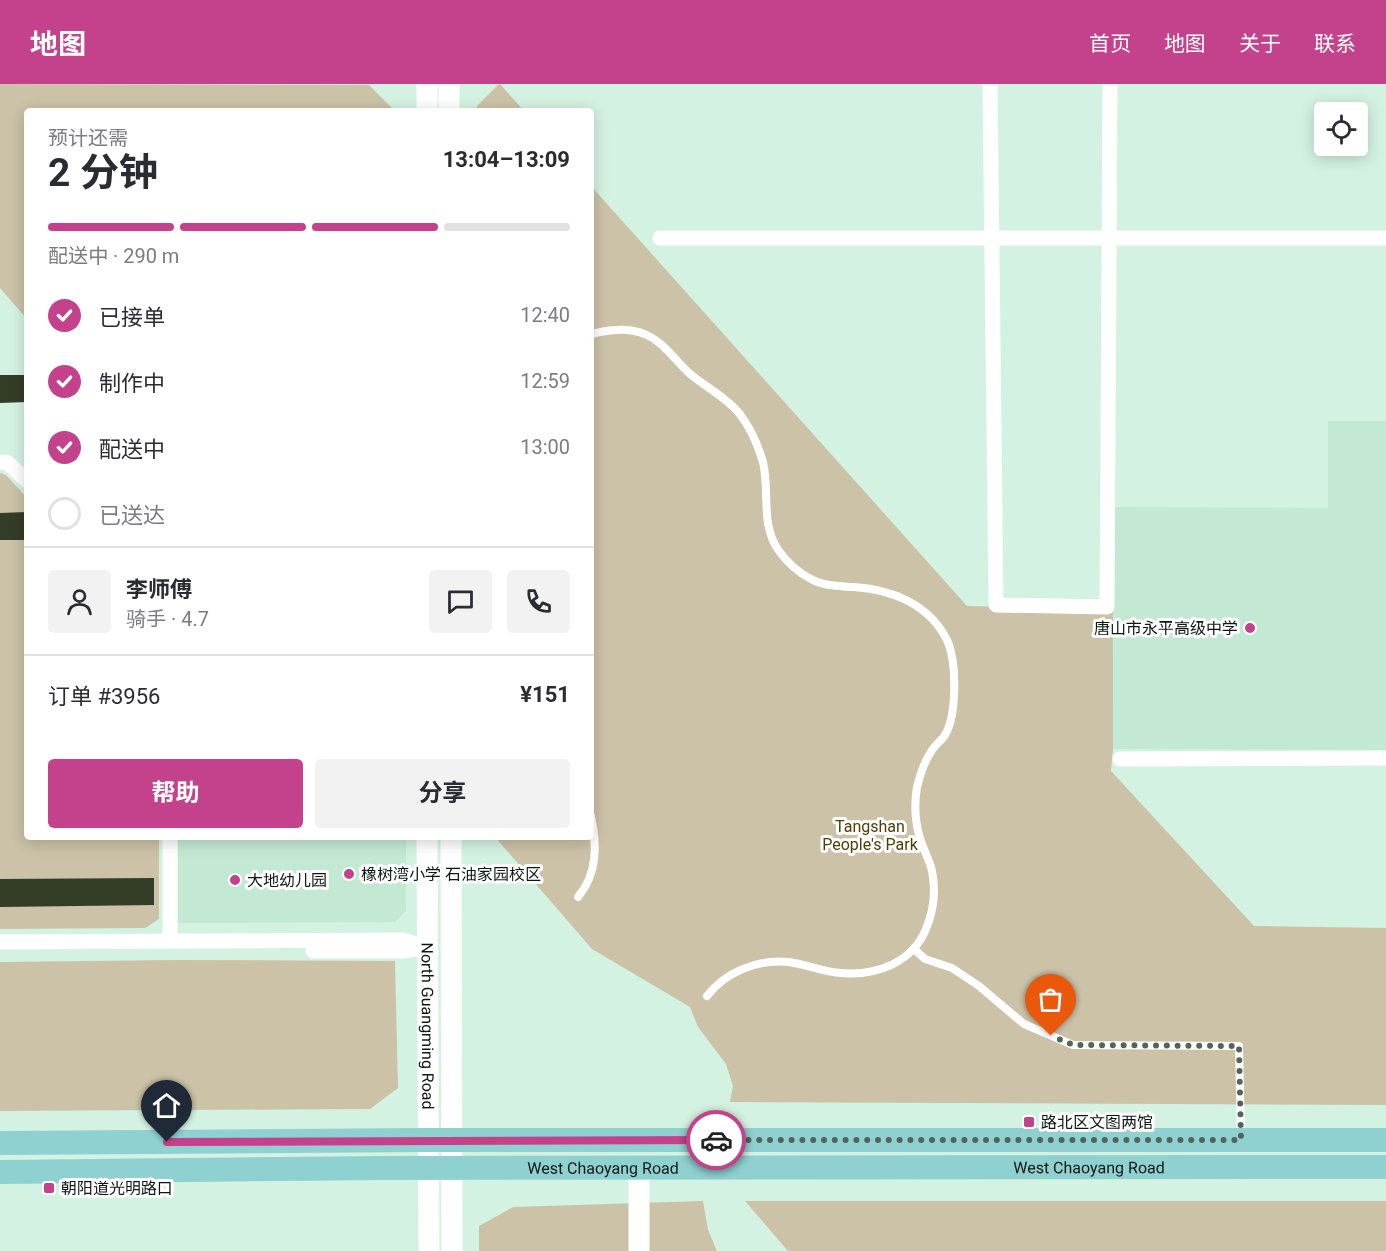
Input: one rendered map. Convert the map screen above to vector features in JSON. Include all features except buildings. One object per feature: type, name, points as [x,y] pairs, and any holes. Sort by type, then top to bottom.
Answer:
[{"type":"main road","points":[[427,84],[427,108]]},
{"type":"main road","points":[[449,84],[450,108]]},
{"type":"main road","name":"North Guangming Road","points":[[427,840],[427,948],[440,1140]]},
{"type":"main road","name":"North Guangming Road","points":[[429,1251],[440,1169],[451,840]]},
{"type":"main road","name":"West Chaoyang Road","points":[[0,1143],[440,1140],[1386,1140]]},
{"type":"main road","points":[[639,1167],[639,1251]]},
{"type":"main road","name":"West Chaoyang Road","points":[[0,1172],[639,1167],[1386,1167]]},
{"type":"main road","name":"North Guangming Road","points":[[440,1169],[452,1251]]},
{"type":"street","points":[[990,84],[996,605],[1107,607],[1110,84]]},
{"type":"street","points":[[660,238],[1386,238]]},
{"type":"street","points":[[0,462],[8,463],[24,478]]},
{"type":"street","points":[[1120,759],[1386,758]]},
{"type":"street","points":[[170,840],[170,941]]},
{"type":"street","points":[[0,942],[404,940],[427,948]]},
{"type":"street","points":[[0,951],[404,951],[427,948]]},
{"type":"lane","points":[[594,331],[622,329],[635,331],[658,342],[690,374],[731,404],[758,447],[763,463],[767,518],[772,542],[797,570],[813,580],[833,586],[874,589],[895,594],[912,603],[926,613],[947,641],[954,672],[955,695],[946,734],[931,751],[917,789],[917,827],[932,868],[934,905],[926,931],[914,949],[900,961],[880,970],[863,973],[841,973],[788,962],[762,964],[731,974],[715,986],[707,996]]},
{"type":"lane","points":[[578,897],[593,868],[596,844],[594,833]]},
{"type":"lane","points":[[914,949],[925,959],[952,968],[979,986],[1024,1024],[1074,1045],[1239,1046],[1241,1140]]},
{"type":"shaded area","name":"唐山市永平高级中学","points":[[1328,421],[1386,421],[1386,750],[1113,749],[1114,507],[1328,508]]},
{"type":"shaded area","points":[[178,840],[406,840],[406,911],[395,922],[178,923]]},
{"type":"green space","points":[[0,84],[369,85],[392,108],[24,108],[24,316],[0,288]]},
{"type":"green space","points":[[500,84],[521,108],[477,108]]},
{"type":"green space","name":"Tangshan People's Park","points":[[594,189],[967,606],[1113,609],[1111,771],[1254,926],[1386,928],[1386,1105],[730,1102],[733,1086],[726,1064],[698,1027],[690,1007],[592,949],[498,840],[594,840]]},
{"type":"green space","points":[[0,473],[6,475],[24,495],[24,840],[159,840],[159,919],[145,928],[0,929]]},
{"type":"green space","points":[[395,961],[398,1088],[370,1109],[0,1111],[0,962]]},
{"type":"green space","points":[[703,1201],[708,1230],[717,1251],[479,1251],[479,1226],[513,1207]]},
{"type":"green space","points":[[745,1201],[1386,1201],[1386,1251],[788,1251]]},
{"type":"way so far","points":[[716,1140],[1241,1140],[1239,1046],[1074,1045],[1051,1036]]},
{"type":"place","name":"唐山市永平高级中学","points":[[1250,628]]},
{"type":"place","name":"橡树湾小学 石油家园校区","points":[[349,874]]},
{"type":"place","name":"大地幼儿园","points":[[235,880]]},
{"type":"place","name":"路北区文图两馆","points":[[1029,1122]]},
{"type":"place","name":"朝阳道光明路口","points":[[49,1188]]},
{"type":"route","points":[[167,1142],[716,1140]]}]
